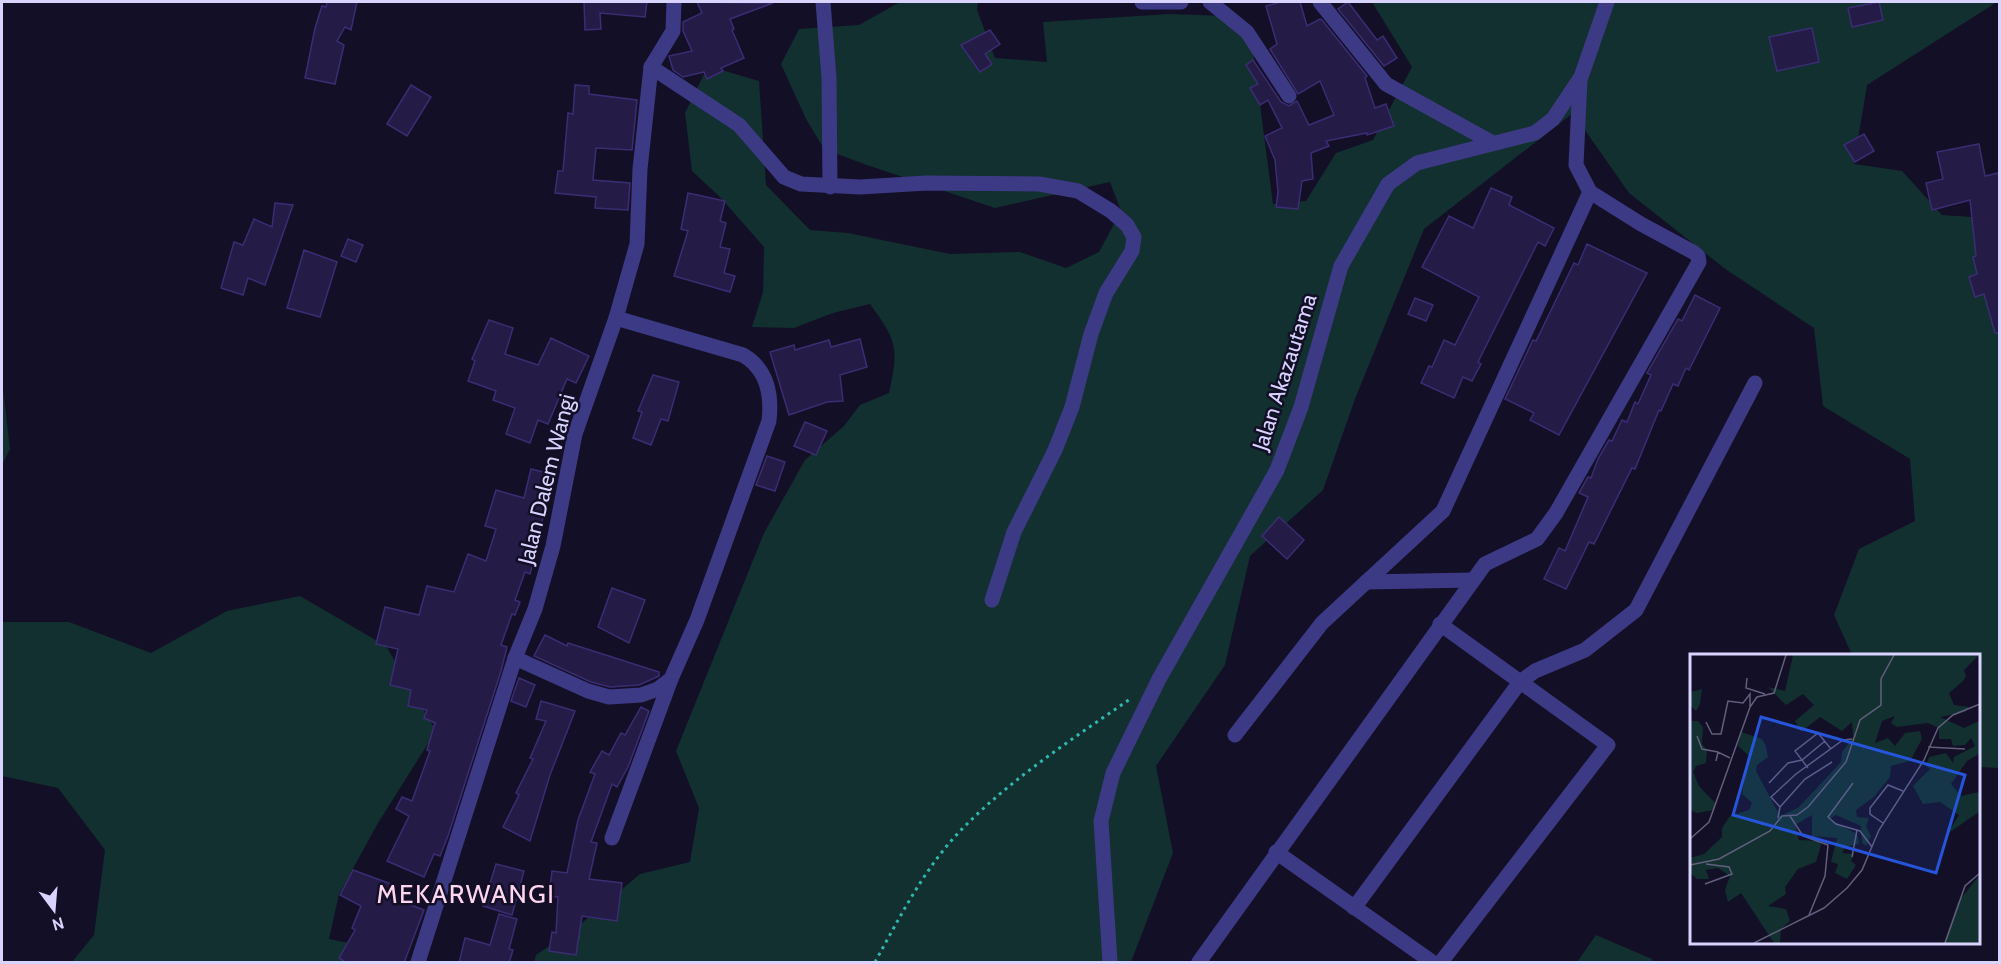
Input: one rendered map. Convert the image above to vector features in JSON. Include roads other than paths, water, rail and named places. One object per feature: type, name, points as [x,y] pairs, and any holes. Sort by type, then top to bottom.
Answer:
[{"type":"street","name":"Jalan Dalem Wangi","points":[[418,963],[515,658],[535,609],[553,546],[575,435],[616,318],[637,244],[640,169],[651,67],[674,31],[674,2]]},
{"type":"street","points":[[823,2],[829,78],[830,187]]},
{"type":"street","points":[[1142,2],[1181,2]]},
{"type":"street","points":[[1210,2],[1247,32],[1289,96]]},
{"type":"street","points":[[1320,2],[1386,84],[1492,143]]},
{"type":"street","name":"Jalan Akazautama","points":[[1110,963],[1101,821],[1113,773],[1159,679],[1276,470],[1301,407],[1341,266],[1388,184],[1417,163],[1535,133],[1553,119],[1581,77],[1607,2]]},
{"type":"street","points":[[651,67],[739,125],[784,177],[801,184],[830,187],[927,183],[1039,184],[1078,191],[1111,211],[1134,237],[1132,251],[1106,293],[1091,334],[1072,407],[1055,450],[1014,532],[992,600]]},
{"type":"street","points":[[1199,963],[1276,852],[1485,564],[1537,539],[1556,513],[1699,262],[1698,256],[1693,252],[1641,224],[1590,192],[1576,165],[1581,77]]},
{"type":"street","points":[[1235,735],[1322,623],[1443,511],[1590,192]]},
{"type":"street","points":[[612,838],[671,679],[698,620],[769,421],[768,391],[764,375],[756,362],[743,355],[616,318]]},
{"type":"street","points":[[1354,908],[1520,682],[1535,671],[1585,650],[1636,610],[1755,383]]},
{"type":"street","points":[[1366,582],[1473,580]]},
{"type":"street","points":[[1440,624],[1608,746],[1441,963]]},
{"type":"street","points":[[515,658],[588,691],[609,697],[641,695],[658,689],[671,679]]},
{"type":"street","points":[[1276,852],[1432,963]]},
{"type":"district","name":"MEKARWANGI","points":[[466,894]]}]
